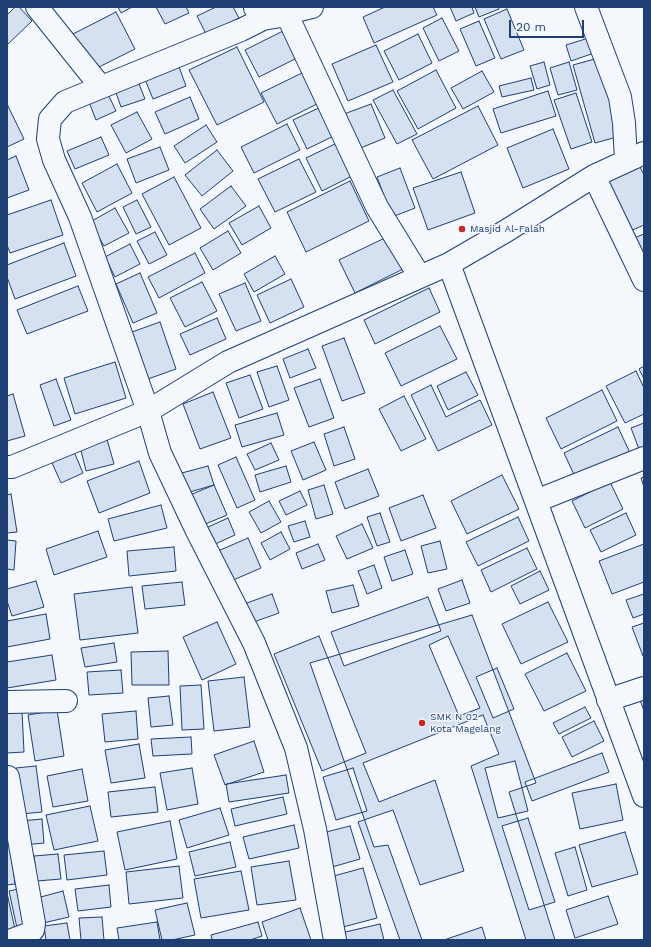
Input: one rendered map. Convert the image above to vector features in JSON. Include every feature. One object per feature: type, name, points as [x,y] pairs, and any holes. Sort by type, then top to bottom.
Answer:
[{"type":"street","points":[[37,7],[101,87]]},
{"type":"street","points":[[312,7],[295,10],[286,14],[258,13],[240,30],[65,102],[50,119],[48,139],[54,160],[80,217],[148,412],[160,453],[200,538],[254,643],[296,748],[315,829],[336,940]]},
{"type":"street","points":[[7,467],[148,412],[228,362],[449,264],[506,231],[594,176],[635,157],[624,123],[620,97],[586,7]]},
{"type":"street","points":[[286,14],[377,207],[420,277]]},
{"type":"street","points":[[594,176],[644,280]]},
{"type":"street","points":[[449,264],[644,796]]},
{"type":"street","points":[[536,501],[644,458]]},
{"type":"street","points":[[608,700],[644,688]]},
{"type":"street","points":[[7,702],[66,701]]},
{"type":"street","points":[[8,777],[34,923],[33,930],[28,934],[12,940]]},
{"type":"building","points":[[15,7],[19,7],[32,21],[7,45],[7,15]]},
{"type":"building","points":[[118,7],[132,7],[121,13]]},
{"type":"building","points":[[156,7],[186,7],[189,13],[165,24]]},
{"type":"building","points":[[216,7],[233,7],[239,18],[206,34],[197,16]]},
{"type":"building","points":[[385,7],[433,7],[437,15],[374,43],[363,17]]},
{"type":"building","points":[[450,7],[472,7],[474,13],[456,21]]},
{"type":"building","points":[[475,7],[498,7],[499,9],[479,17]]},
{"type":"building","points":[[507,9],[524,50],[501,59],[484,19]]},
{"type":"building","points":[[116,12],[135,49],[91,71],[73,34]]},
{"type":"building","points":[[442,18],[459,51],[439,61],[423,28]]},
{"type":"building","points":[[479,21],[495,58],[476,66],[460,29]]},
{"type":"building","points":[[283,31],[297,58],[259,77],[245,50]]},
{"type":"building","points":[[418,34],[432,63],[399,80],[384,51]]},
{"type":"building","points":[[595,36],[600,51],[571,61],[566,45]]},
{"type":"building","points":[[376,45],[393,82],[348,101],[332,64]]},
{"type":"building","points":[[237,47],[264,102],[217,125],[189,70]]},
{"type":"building","points":[[602,57],[624,135],[595,143],[573,65]]},
{"type":"building","points":[[544,62],[550,85],[537,89],[530,66]]},
{"type":"building","points":[[569,62],[577,90],[558,95],[550,68]]},
{"type":"building","points":[[178,64],[186,86],[153,99],[144,77]]},
{"type":"building","points":[[436,70],[456,108],[418,129],[397,91]]},
{"type":"building","points":[[482,71],[494,92],[463,109],[451,88]]},
{"type":"building","points":[[304,72],[319,103],[277,124],[261,93]]},
{"type":"building","points":[[531,78],[534,90],[502,97],[499,86]]},
{"type":"building","points":[[137,79],[145,99],[121,107],[114,87]]},
{"type":"building","points":[[393,90],[417,134],[397,144],[373,100]]},
{"type":"building","points":[[548,91],[556,116],[501,133],[493,109]]},
{"type":"building","points":[[576,93],[592,142],[571,149],[554,100]]},
{"type":"building","points":[[108,94],[116,111],[96,120],[89,102]]},
{"type":"building","points":[[190,97],[199,119],[165,134],[155,112]]},
{"type":"building","points":[[7,104],[24,139],[7,147]]},
{"type":"building","points":[[371,104],[385,138],[358,149],[344,114]]},
{"type":"building","points":[[323,106],[338,134],[307,149],[293,120]]},
{"type":"building","points":[[478,106],[498,145],[433,179],[412,140]]},
{"type":"building","points":[[137,112],[152,139],[126,153],[111,125]]},
{"type":"building","points":[[287,124],[300,150],[254,173],[241,147]]},
{"type":"building","points":[[206,125],[217,142],[185,163],[174,146]]},
{"type":"building","points":[[553,129],[569,169],[523,188],[507,148]]},
{"type":"building","points":[[101,137],[109,155],[75,169],[67,151]]},
{"type":"building","points":[[337,143],[354,175],[322,191],[306,158]]},
{"type":"building","points":[[160,147],[169,170],[136,183],[127,159]]},
{"type":"building","points":[[217,150],[233,171],[202,196],[185,175]]},
{"type":"building","points":[[16,156],[29,190],[7,198],[7,160]]},
{"type":"building","points":[[299,159],[316,192],[275,212],[258,179]]},
{"type":"building","points":[[117,164],[132,193],[97,212],[82,183]]},
{"type":"building","points":[[639,165],[644,175],[644,225],[628,232],[605,180]]},
{"type":"building","points":[[400,168],[415,208],[392,217],[377,177]]},
{"type":"building","points":[[461,172],[475,213],[428,230],[413,188]]},
{"type":"building","points":[[174,177],[201,228],[169,245],[142,194]]},
{"type":"building","points":[[350,181],[369,221],[306,252],[287,212]]},
{"type":"building","points":[[231,186],[246,206],[214,229],[200,209]]},
{"type":"building","points":[[51,200],[63,235],[10,253],[7,245],[7,215]]},
{"type":"building","points":[[137,200],[151,227],[136,234],[123,207]]},
{"type":"building","points":[[259,206],[271,228],[242,245],[229,223]]},
{"type":"building","points":[[115,208],[129,233],[104,246],[90,222]]},
{"type":"building","points":[[228,231],[241,253],[213,270],[200,248]]},
{"type":"building","points":[[155,232],[167,255],[149,264],[137,241]]},
{"type":"building","points":[[644,234],[644,261],[634,238]]},
{"type":"building","points":[[391,235],[407,267],[355,293],[339,260]]},
{"type":"building","points":[[64,243],[76,276],[15,299],[7,277],[7,265]]},
{"type":"building","points":[[130,244],[140,264],[115,277],[105,257]]},
{"type":"building","points":[[195,253],[205,273],[159,298],[148,277]]},
{"type":"building","points":[[275,256],[285,274],[254,292],[244,274]]},
{"type":"building","points":[[140,273],[157,313],[133,323],[116,284]]},
{"type":"building","points":[[291,279],[304,307],[270,323],[257,295]]},
{"type":"building","points":[[202,282],[217,311],[185,327],[170,298]]},
{"type":"building","points":[[245,283],[261,321],[236,331],[219,294]]},
{"type":"building","points":[[78,286],[88,311],[27,334],[17,310]]},
{"type":"building","points":[[429,288],[440,312],[375,344],[364,320]]},
{"type":"building","points":[[217,318],[226,339],[190,355],[180,334]]},
{"type":"building","points":[[160,322],[176,369],[148,379],[132,332]]},
{"type":"building","points":[[440,326],[457,359],[401,386],[385,353]]},
{"type":"building","points":[[344,338],[365,393],[342,401],[322,346]]},
{"type":"building","points":[[308,349],[316,368],[290,378],[283,359]]},
{"type":"building","points":[[115,362],[126,398],[75,414],[64,378]]},
{"type":"building","points":[[277,366],[289,400],[269,407],[257,372]]},
{"type":"building","points":[[644,366],[644,379],[639,369]]},
{"type":"building","points":[[636,371],[644,388],[644,414],[625,423],[606,386]]},
{"type":"building","points":[[466,372],[478,395],[448,410],[437,386]]},
{"type":"building","points":[[250,375],[263,409],[239,418],[226,383]]},
{"type":"building","points":[[56,379],[71,420],[54,426],[40,385]]},
{"type":"building","points":[[320,379],[334,418],[309,427],[294,388]]},
{"type":"building","points":[[431,385],[446,417],[480,400],[492,425],[438,451],[411,395]]},
{"type":"building","points":[[602,390],[617,421],[561,449],[546,418]]},
{"type":"building","points":[[213,392],[231,438],[200,449],[183,404]]},
{"type":"building","points":[[13,394],[25,436],[7,441],[7,396]]},
{"type":"building","points":[[404,396],[426,439],[401,451],[379,409]]},
{"type":"building","points":[[277,413],[284,435],[242,447],[235,425]]},
{"type":"building","points":[[644,423],[644,447],[639,449],[631,428]]},
{"type":"building","points":[[344,427],[355,459],[334,466],[324,434]]},
{"type":"building","points":[[618,427],[630,453],[576,479],[564,453]]},
{"type":"building","points":[[106,436],[114,464],[86,471],[79,442]]},
{"type":"building","points":[[314,442],[326,470],[303,480],[291,451]]},
{"type":"building","points":[[271,443],[279,460],[255,470],[247,454]]},
{"type":"building","points":[[72,447],[83,473],[61,483],[49,456]]},
{"type":"building","points":[[236,457],[255,500],[237,508],[218,465]]},
{"type":"building","points":[[139,461],[150,493],[99,513],[87,481]]},
{"type":"building","points":[[208,466],[214,485],[183,494],[178,474]]},
{"type":"building","points":[[286,466],[291,482],[260,492],[255,475]]},
{"type":"building","points":[[368,469],[379,496],[345,509],[335,482]]},
{"type":"building","points":[[502,475],[519,509],[467,534],[451,501]]},
{"type":"building","points":[[644,477],[644,487],[641,478]]},
{"type":"building","points":[[610,482],[623,509],[585,528],[572,501]]},
{"type":"building","points":[[214,485],[227,515],[203,525],[190,495]]},
{"type":"building","points":[[324,485],[333,514],[316,519],[308,490]]},
{"type":"building","points":[[300,491],[307,505],[286,515],[279,501]]},
{"type":"building","points":[[11,494],[17,532],[7,533],[7,495]]},
{"type":"building","points":[[423,495],[436,528],[401,541],[389,508]]},
{"type":"building","points":[[269,501],[281,522],[261,533],[249,512]]},
{"type":"building","points":[[161,505],[167,528],[114,541],[108,519]]},
{"type":"building","points":[[380,513],[390,542],[377,546],[367,517]]},
{"type":"building","points":[[626,513],[636,535],[601,552],[590,530]]},
{"type":"building","points":[[518,517],[529,541],[478,566],[466,542]]},
{"type":"building","points":[[228,518],[235,535],[213,545],[206,528]]},
{"type":"building","points":[[305,521],[310,537],[294,542],[288,526]]},
{"type":"building","points":[[362,524],[373,548],[347,559],[336,536]]},
{"type":"building","points":[[98,531],[107,557],[54,575],[46,549]]},
{"type":"building","points":[[281,532],[290,549],[270,560],[261,543]]},
{"type":"building","points":[[248,538],[261,568],[231,581],[218,551]]},
{"type":"building","points":[[7,540],[16,541],[14,570],[7,569]]},
{"type":"building","points":[[440,541],[447,569],[428,573],[421,546]]},
{"type":"building","points":[[318,544],[325,560],[302,569],[296,553]]},
{"type":"building","points":[[644,544],[644,582],[612,594],[599,561]]},
{"type":"building","points":[[174,547],[176,571],[129,576],[127,551]]},
{"type":"building","points":[[527,548],[537,569],[491,592],[481,570]]},
{"type":"building","points":[[405,550],[413,574],[392,581],[384,557]]},
{"type":"building","points":[[374,565],[382,588],[367,594],[358,571]]},
{"type":"building","points":[[540,571],[549,590],[520,604],[511,586]]},
{"type":"building","points":[[462,580],[470,603],[446,611],[438,589]]},
{"type":"building","points":[[36,581],[44,607],[12,616],[7,601],[7,589]]},
{"type":"building","points":[[182,582],[185,605],[145,609],[142,586]]},
{"type":"building","points":[[353,585],[359,606],[332,613],[326,591]]},
{"type":"building","points":[[132,587],[138,633],[80,640],[74,594]]},
{"type":"building","points":[[272,594],[279,613],[251,623],[244,604]]},
{"type":"building","points":[[644,594],[644,614],[633,618],[626,600]]},
{"type":"building","points":[[428,597],[441,631],[344,666],[331,632]]},
{"type":"building","points":[[548,602],[568,642],[521,664],[502,624]]},
{"type":"building","points":[[46,614],[50,639],[7,647],[7,621]]},
{"type":"building","name":"SMK N 02 Kota Magelang","points":[[472,615],[536,783],[509,792],[555,940],[422,940],[388,845],[374,847],[310,663]]},
{"type":"building","points":[[217,622],[236,664],[202,680],[183,637]]},
{"type":"building","points":[[644,623],[644,655],[643,656],[632,627]]},
{"type":"building","points":[[319,636],[366,753],[322,771],[274,654]]},
{"type":"building","points":[[448,636],[480,708],[459,716],[429,645]]},
{"type":"building","points":[[114,643],[117,662],[85,667],[81,648]]},
{"type":"building","points":[[168,651],[169,685],[132,685],[131,652]]},
{"type":"building","points":[[567,653],[586,691],[544,711],[525,674]]},
{"type":"building","points":[[52,655],[56,680],[7,688],[7,662]]},
{"type":"building","points":[[497,668],[514,709],[493,718],[476,677]]},
{"type":"building","points":[[121,670],[123,693],[89,695],[87,672]]},
{"type":"building","points":[[244,677],[250,727],[214,731],[208,681]]},
{"type":"building","points":[[201,685],[204,729],[182,730],[180,686]]},
{"type":"building","points":[[644,695],[644,711],[639,697]]},
{"type":"building","points":[[169,696],[173,725],[151,727],[148,698]]},
{"type":"building","points":[[585,707],[591,718],[559,734],[553,723]]},
{"type":"building","points":[[57,710],[64,756],[35,761],[28,715]]},
{"type":"building","points":[[22,711],[24,752],[7,753],[7,712]]},
{"type":"building","points":[[136,711],[138,739],[105,742],[102,714]]},
{"type":"building","points":[[483,715],[499,754],[471,766],[526,940],[486,940],[482,927],[444,940],[400,940],[358,822],[393,810],[420,885],[464,871],[435,780],[379,802],[363,763]]},
{"type":"building","points":[[594,721],[604,741],[572,757],[562,737]]},
{"type":"building","points":[[191,737],[192,754],[153,756],[151,739]]},
{"type":"building","points":[[254,741],[264,772],[225,785],[214,755]]},
{"type":"building","points":[[139,744],[145,778],[111,783],[105,750]]},
{"type":"building","points":[[602,753],[609,772],[532,801],[525,782]]},
{"type":"building","points":[[515,761],[528,811],[498,818],[485,768]]},
{"type":"building","points":[[36,766],[42,812],[21,814],[16,768]]},
{"type":"building","points":[[192,768],[198,804],[167,810],[160,773]]},
{"type":"building","points":[[353,768],[367,811],[336,820],[323,777]]},
{"type":"building","points":[[82,769],[88,801],[53,807],[47,776]]},
{"type":"building","points":[[286,775],[289,793],[229,802],[226,784]]},
{"type":"building","points":[[616,784],[623,820],[580,829],[572,793]]},
{"type":"building","points":[[155,787],[158,812],[111,817],[108,792]]},
{"type":"building","points":[[283,797],[287,814],[235,826],[231,809]]},
{"type":"building","points":[[90,806],[98,841],[54,850],[46,815]]},
{"type":"building","points":[[220,808],[229,835],[187,848],[179,820]]},
{"type":"building","points":[[528,818],[555,902],[529,910],[502,826]]},
{"type":"building","points":[[42,819],[44,843],[23,845],[21,821]]},
{"type":"building","points":[[170,821],[177,859],[125,870],[117,832]]},
{"type":"building","points":[[294,825],[299,848],[249,859],[243,837]]},
{"type":"building","points":[[350,826],[360,859],[332,867],[322,833]]},
{"type":"building","points":[[625,832],[638,874],[592,887],[579,845]]},
{"type":"building","points":[[7,841],[10,841],[15,884],[7,885]]},
{"type":"building","points":[[230,842],[236,867],[195,876],[189,852]]},
{"type":"building","points":[[575,847],[587,890],[568,896],[555,853]]},
{"type":"building","points":[[104,851],[107,875],[67,880],[64,855]]},
{"type":"building","points":[[58,854],[61,879],[37,881],[34,856]]},
{"type":"building","points":[[289,861],[296,900],[257,905],[251,867]]},
{"type":"building","points":[[179,866],[183,898],[129,904],[126,872]]},
{"type":"building","points":[[363,868],[377,918],[343,927],[330,877]]},
{"type":"building","points":[[241,871],[249,910],[201,918],[194,879]]},
{"type":"building","points":[[109,885],[111,907],[78,911],[75,889]]},
{"type":"building","points":[[23,888],[31,925],[17,928],[9,891]]},
{"type":"building","points":[[63,891],[69,917],[43,923],[37,898]]},
{"type":"building","points":[[7,893],[16,934],[7,935]]},
{"type":"building","points":[[608,896],[618,924],[575,938],[566,910]]},
{"type":"building","points":[[187,903],[195,935],[172,940],[162,940],[155,910]]},
{"type":"building","points":[[300,908],[311,940],[268,940],[262,922]]},
{"type":"building","points":[[102,917],[104,940],[81,940],[79,918]]},
{"type":"building","points":[[157,922],[160,940],[119,940],[117,928]]},
{"type":"building","points":[[258,922],[262,936],[250,940],[212,940],[211,935]]},
{"type":"building","points":[[67,923],[70,940],[46,940],[44,926]]},
{"type":"building","points":[[380,924],[384,940],[342,940],[341,933]]},
{"type":"place","name":"Masjid Al-Falah","points":[[462,229]]},
{"type":"place","name":"SMK N 02 Kota Magelang","points":[[422,723]]}]
